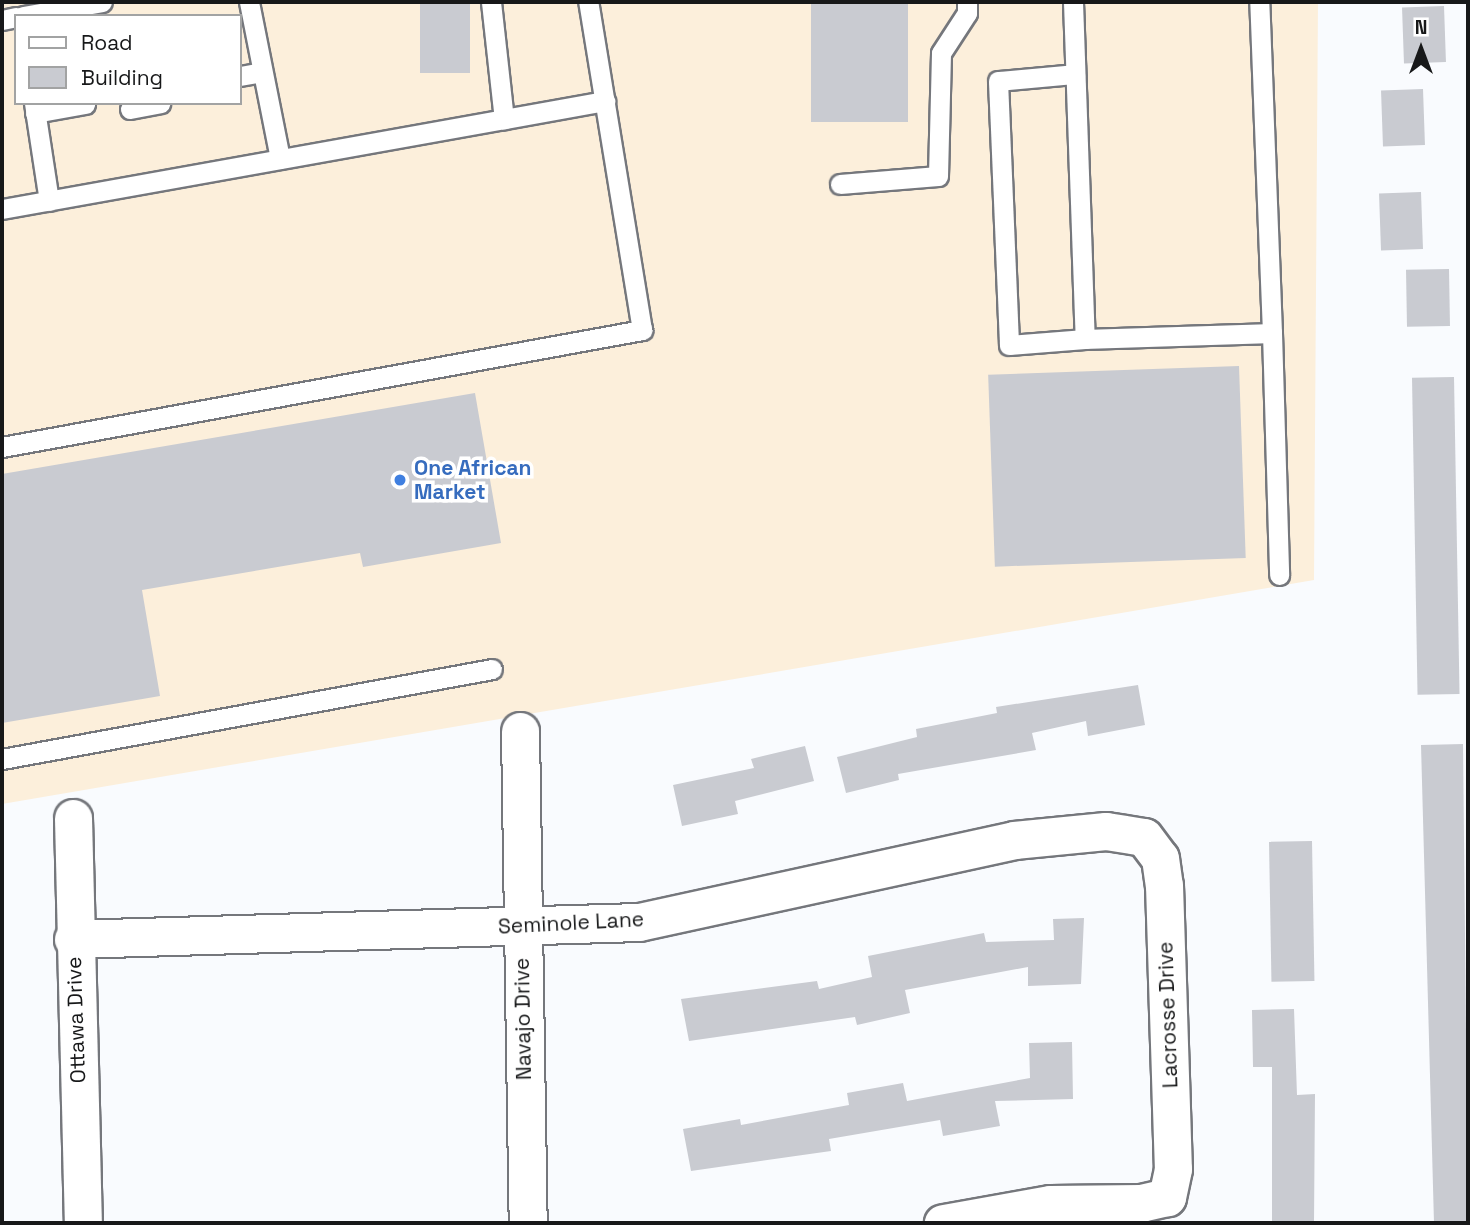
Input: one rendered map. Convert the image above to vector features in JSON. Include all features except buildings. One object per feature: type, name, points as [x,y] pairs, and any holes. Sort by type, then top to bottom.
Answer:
[{"type":"street","name":"Navajo Drive","points":[[520,731],[521,926],[528,1223]]},
{"type":"street","name":"Ottawa Drive","points":[[73,818],[73,939],[83,1223]]},
{"type":"street","name":"Seminole Lane","points":[[73,939],[639,922],[1050,834],[1106,831],[1144,837]]},
{"type":"street","name":"Lacrosse Drive","points":[[943,1223],[1002,1210],[1167,1197],[1173,1169],[1164,886],[1160,858],[1144,837]]},
{"type":"lane","points":[[31,14],[102,2]]},
{"type":"lane","points":[[249,2],[280,159]]},
{"type":"lane","points":[[491,2],[504,119]]},
{"type":"lane","points":[[2,447],[642,330],[588,2]]},
{"type":"lane","points":[[840,184],[938,176],[941,53],[967,13],[967,2]]},
{"type":"lane","points":[[1073,2],[1085,339]]},
{"type":"lane","points":[[1259,2],[1279,575]]},
{"type":"lane","points":[[242,76],[262,72]]},
{"type":"lane","points":[[1075,74],[998,81],[1009,345],[1085,339],[1272,333]]},
{"type":"lane","points":[[2,209],[605,101]]},
{"type":"lane","points":[[130,109],[150,105]]},
{"type":"lane","points":[[49,201],[45,107],[87,111]]},
{"type":"lane","points":[[2,759],[492,669]]},
{"type":"shaded area","points":[[2,2],[1318,2],[1314,580],[2,804]]},
{"type":"place","name":"One African Market","points":[[400,480]]}]
